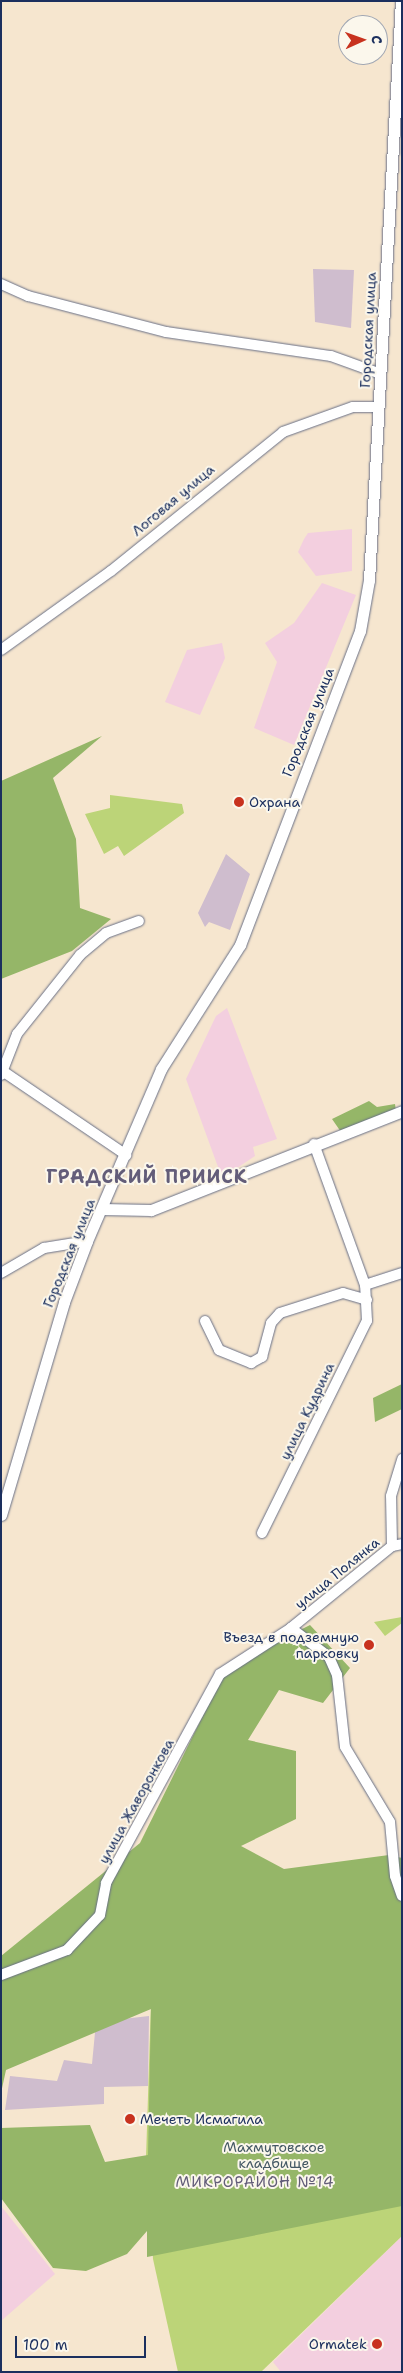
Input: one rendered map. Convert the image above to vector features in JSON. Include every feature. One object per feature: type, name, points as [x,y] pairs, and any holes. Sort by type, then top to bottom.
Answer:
[{"type":"street","name":"Городская улица","points":[[1,1515],[64,1302],[87,1241],[126,1155],[161,1069],[240,945],[360,631],[369,580],[401,1]]},
{"type":"street","points":[[1,284],[28,296],[166,332],[331,356],[380,374]]},
{"type":"street","name":"Логовая улица","points":[[1,650],[111,570],[283,432],[353,407],[379,407]]},
{"type":"street","points":[[126,1155],[3,1074],[17,1034],[80,955],[106,933],[139,921]]},
{"type":"street","points":[[102,1209],[151,1210],[314,1144],[402,1111]]},
{"type":"street","name":"улица Кудрина","points":[[262,1533],[367,1320],[365,1284],[314,1144]]},
{"type":"street","points":[[1,1273],[44,1248],[87,1241]]},
{"type":"street","points":[[365,1284],[402,1273]]},
{"type":"street","points":[[205,1321],[215,1347],[251,1363],[262,1357],[271,1323],[280,1314],[342,1293],[367,1300]]},
{"type":"street","points":[[397,1545],[391,1496],[402,1458]]},
{"type":"street","name":"улица Полянка","points":[[291,1628],[397,1545]]},
{"type":"street","points":[[291,1628],[329,1657],[337,1674],[345,1747],[390,1822],[395,1876],[402,1896]]},
{"type":"street","name":"улица Жаворонкова","points":[[1,1975],[67,1950],[100,1914],[106,1883],[220,1674],[291,1628]]},
{"type":"shaded area","points":[[313,269],[354,270],[351,328],[315,322]]},
{"type":"shaded area","points":[[352,529],[352,571],[316,576],[298,552],[308,533]]},
{"type":"shaded area","points":[[322,583],[356,595],[294,745],[254,728],[277,662],[265,643],[294,623]]},
{"type":"shaded area","points":[[222,643],[225,658],[200,715],[165,702],[187,650]]},
{"type":"shaded area","points":[[226,854],[250,874],[230,930],[209,922],[205,927],[198,913]]},
{"type":"shaded area","points":[[227,1008],[277,1139],[253,1147],[255,1156],[222,1178],[186,1079],[216,1016]]},
{"type":"shaded area","points":[[149,2016],[148,2086],[104,2087],[104,2104],[5,2110],[10,2076],[57,2081],[64,2060],[92,2064],[96,2022]]},
{"type":"shaded area","points":[[1,2206],[55,2274],[1,2321]]},
{"type":"shaded area","points":[[402,2236],[402,2372],[281,2372],[273,2362]]},
{"type":"green space","points":[[102,736],[53,778],[76,839],[80,908],[111,919],[72,951],[1,979],[1,781]]},
{"type":"green space","points":[[110,795],[182,804],[184,813],[124,856],[118,846],[104,854],[85,814],[110,808]]},
{"type":"green space","points":[[369,1101],[377,1107],[395,1104],[396,1111],[341,1132],[332,1119]]},
{"type":"green space","points":[[402,1384],[402,1409],[375,1422],[373,1398]]},
{"type":"green space","points":[[402,1617],[402,1623],[385,1636],[374,1622]]},
{"type":"green space","points":[[310,1625],[350,1668],[323,1703],[279,1690],[248,1740],[296,1751],[296,1819],[241,1846],[284,1869],[389,1855],[402,1858],[402,2206],[147,2257],[147,2231],[127,2254],[86,2271],[53,2268],[1,2198],[1,2128],[90,2125],[105,2162],[148,2155],[151,2009],[6,2070],[1,2093],[1,1956],[140,1843],[227,1667]]},
{"type":"green space","name":"Махмутовское кладбище","points":[[402,1939],[402,2236],[261,2372],[178,2372],[153,2259],[146,2158],[152,1971]]},
{"type":"place","name":"Охрана","points":[[239,802]]},
{"type":"place","name":"Въезд в подземную парковку","points":[[369,1645]]},
{"type":"place","name":"Мечеть Исмагила","points":[[130,2119]]},
{"type":"place","name":"Ormatek","points":[[377,2344]]},
{"type":"district","name":"ГРАДСКИЙ ПРИИСК","points":[[147,1177]]},
{"type":"district","name":"МИКРОРАЙОН №14","points":[[255,2183]]}]
